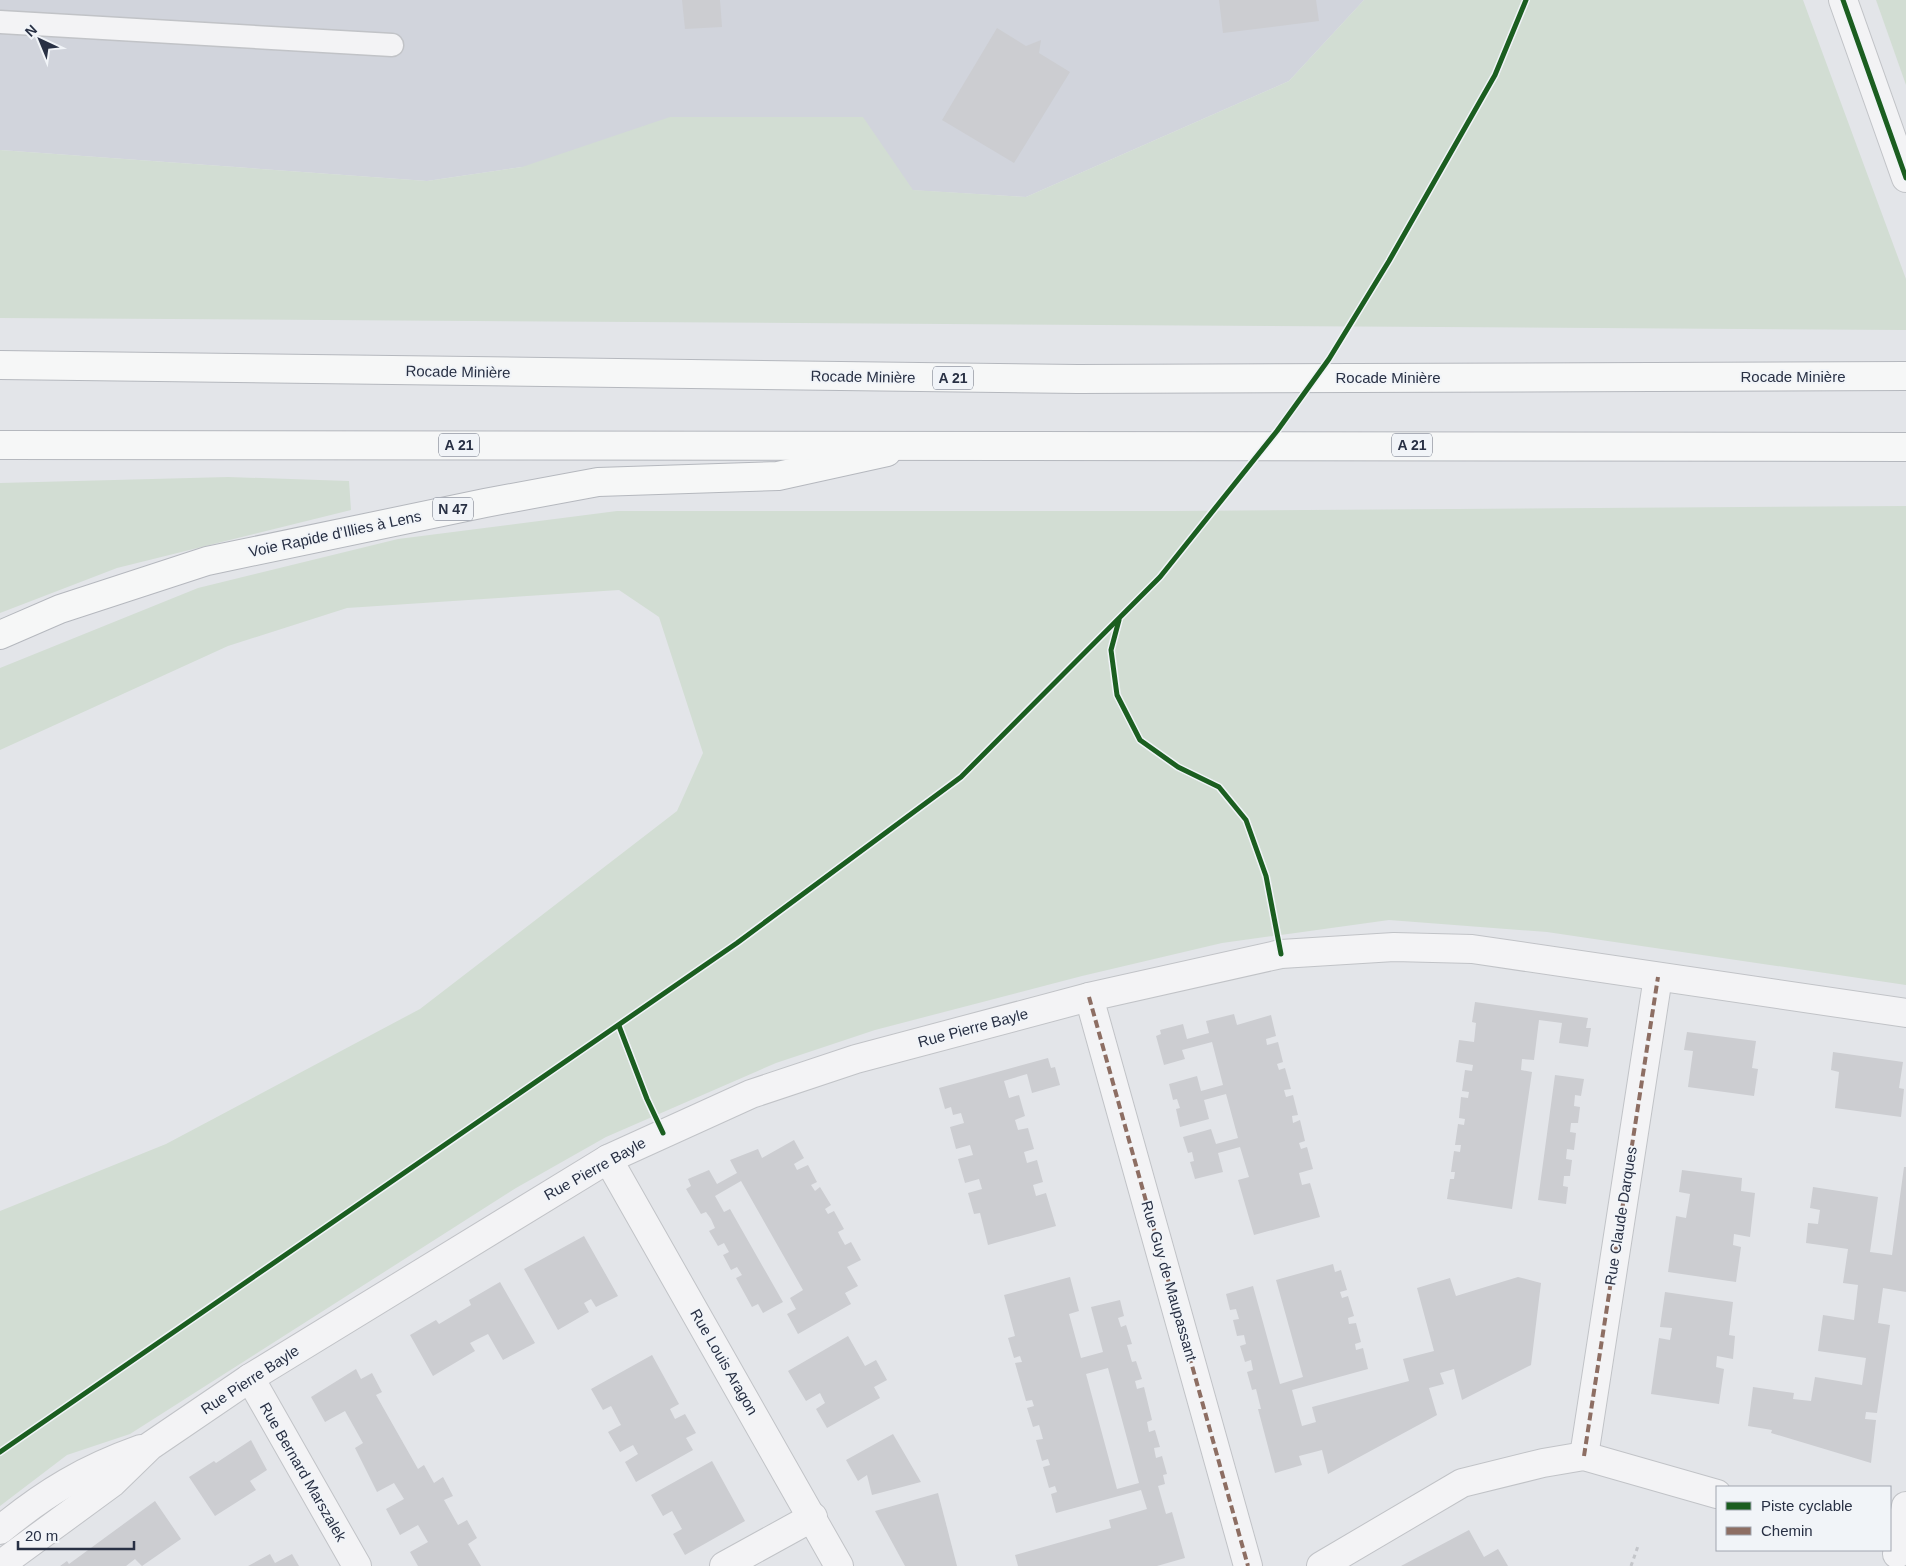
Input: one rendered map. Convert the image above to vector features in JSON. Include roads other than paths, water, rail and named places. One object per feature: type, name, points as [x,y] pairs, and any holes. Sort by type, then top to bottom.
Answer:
[{"type":"highway","name":"Rocade Minière","points":[[0,365],[1078,379],[1906,376]]},
{"type":"highway","name":"A 21","points":[[0,445],[1906,447]]},
{"type":"highway","name":"Voie Rapide d’Illies à Lens","points":[[0,635],[60,609],[207,561],[457,508],[598,482],[778,476],[918,445]]},
{"type":"street","points":[[1843,0],[1906,178]]},
{"type":"street","name":"Rue Pierre Bayle","points":[[0,1565],[112,1483],[150,1446],[250,1378],[608,1158],[751,1094],[856,1059],[1090,997],[1281,954],[1394,947],[1472,949],[1906,1013]]},
{"type":"street","name":"Rue Claude Darques","points":[[1584,1456],[1658,977]]},
{"type":"street","name":"Rue Guy de Maupassant","points":[[1090,997],[1248,1566]]},
{"type":"street","name":"Rue Louis Aragon","points":[[608,1158],[813,1517],[839,1566]]},
{"type":"street","name":"Rue Bernard Marszalek","points":[[250,1378],[357,1566]]},
{"type":"street","name":"Rue Pierre Bayle","points":[[0,1530],[64,1483],[100,1464],[150,1446]]},
{"type":"street","points":[[1321,1566],[1462,1484],[1584,1456],[1716,1494]]},
{"type":"street","points":[[1895,1557],[1906,1506]]},
{"type":"street","points":[[724,1566],[813,1517]]},
{"type":"lane","points":[[0,22],[392,45]]}]
